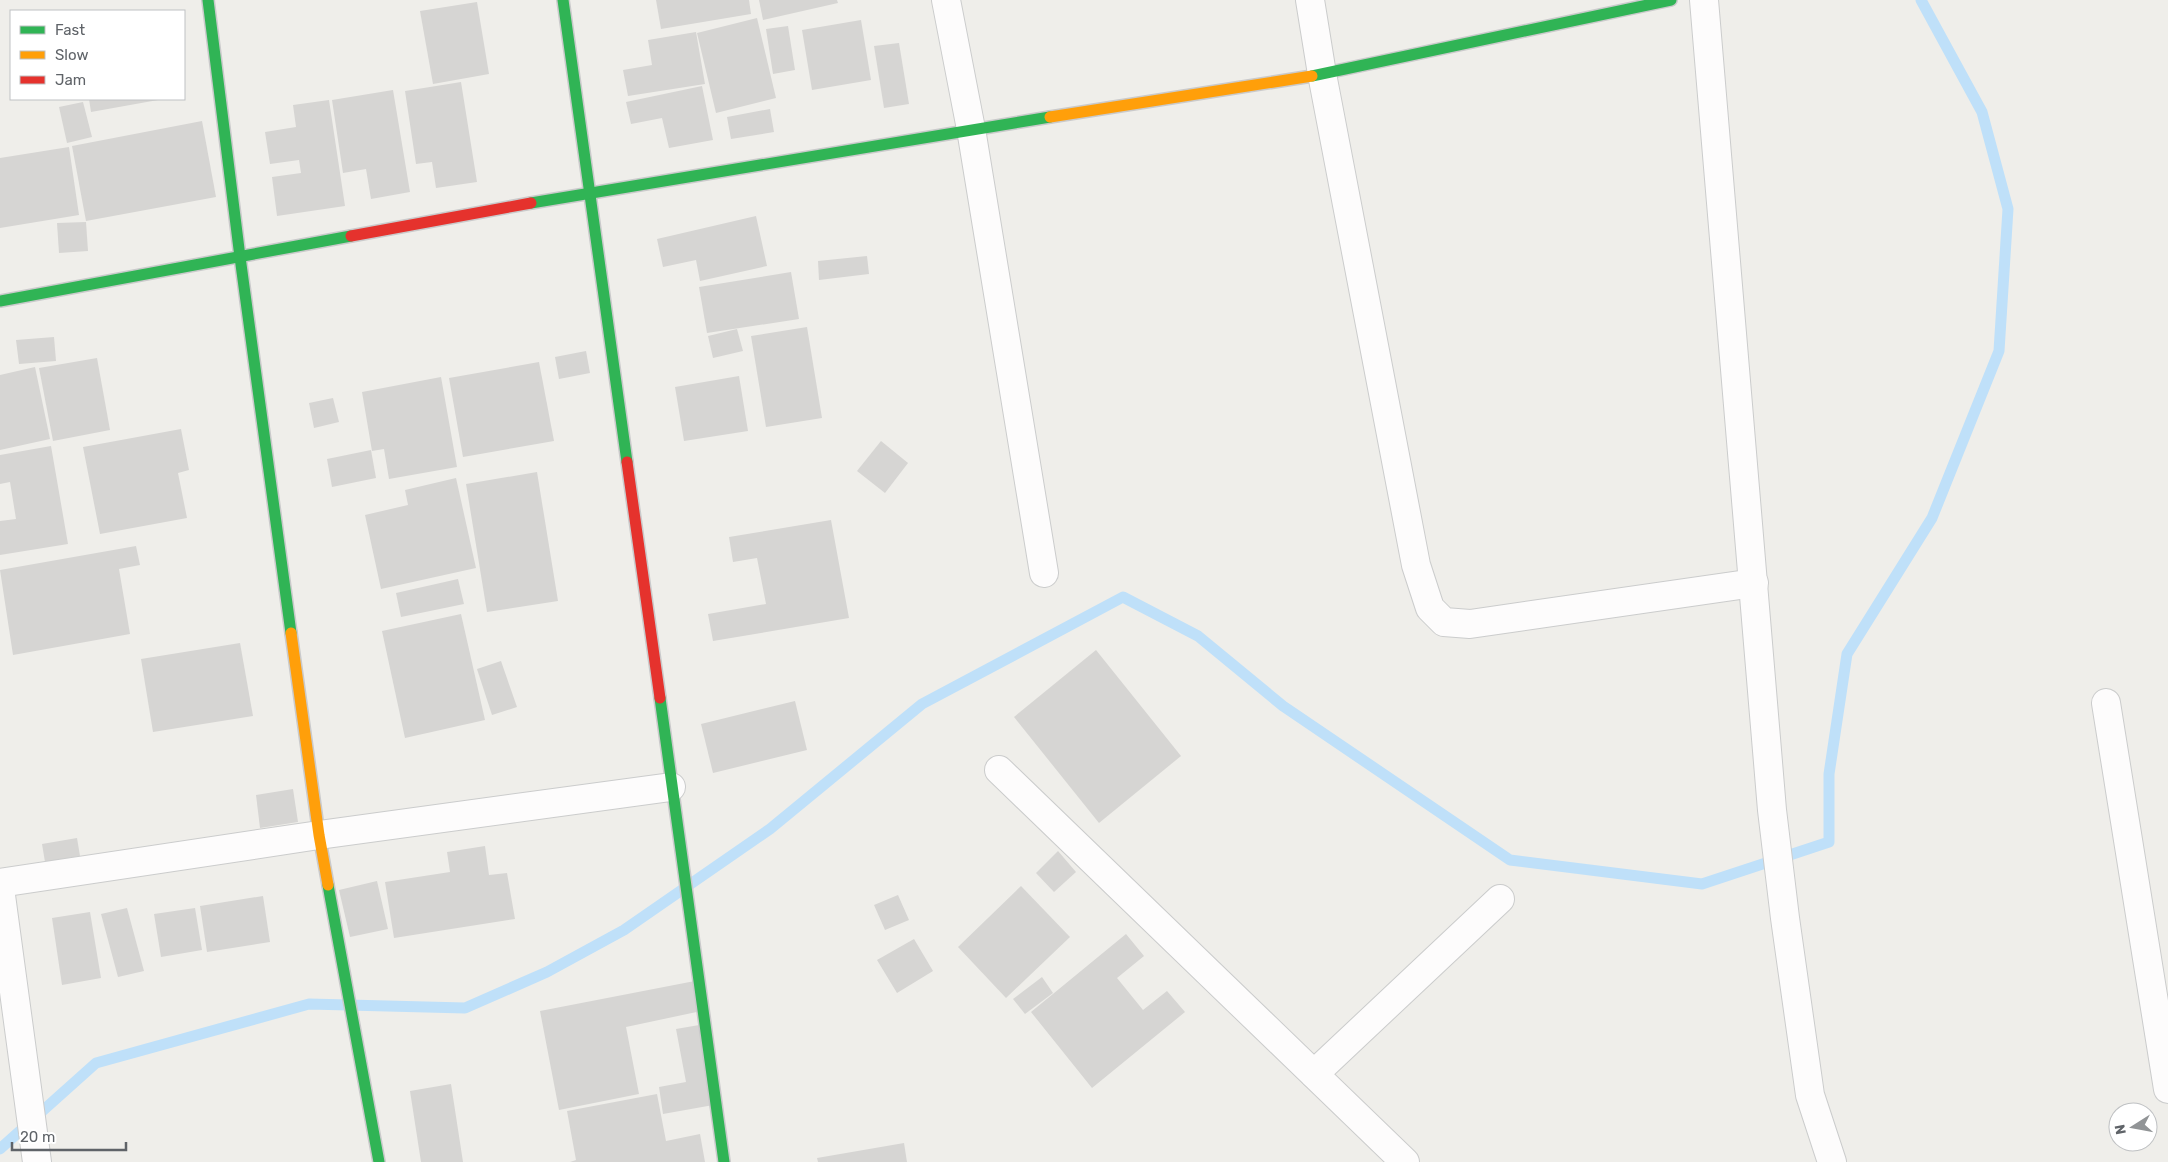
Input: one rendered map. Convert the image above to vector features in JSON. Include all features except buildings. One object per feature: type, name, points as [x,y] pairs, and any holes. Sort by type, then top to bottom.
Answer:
[{"type":"street","points":[[208,0],[240,257],[319,835],[379,1162]]},
{"type":"street","points":[[563,0],[724,1162]]},
{"type":"street","points":[[946,0],[970,129],[1044,573]]},
{"type":"street","points":[[1310,0],[1322,74],[1416,565],[1430,608],[1444,622],[1470,624],[1754,583]]},
{"type":"street","points":[[0,301],[590,192],[970,129],[1322,74],[1671,0]]},
{"type":"street","points":[[1704,0],[1772,810],[1810,1095],[1832,1162]]},
{"type":"street","points":[[2106,703],[2168,1089]]},
{"type":"street","points":[[999,770],[1405,1162]]},
{"type":"street","points":[[0,883],[319,835],[671,787]]},
{"type":"street","points":[[0,888],[37,1162]]},
{"type":"street","points":[[1314,1074],[1500,899]]},
{"type":"waterway","points":[[0,1149],[96,1063],[309,1004],[465,1008],[547,972],[624,930],[770,829],[922,704],[1123,597],[1198,636],[1283,706],[1510,860],[1702,884],[1829,842],[1829,774],[1847,654],[1932,518],[1999,351],[2008,209],[1982,112],[1921,0]]},
{"type":"traffic: fast","points":[[208,0],[240,257],[291,633]]},
{"type":"traffic: fast","points":[[563,0],[627,462]]},
{"type":"traffic: fast","points":[[1312,76],[1671,0]]},
{"type":"traffic: fast","points":[[531,203],[1050,117]]},
{"type":"traffic: fast","points":[[0,301],[351,236]]},
{"type":"traffic: fast","points":[[660,698],[724,1162]]},
{"type":"traffic: fast","points":[[328,885],[379,1162]]},
{"type":"traffic: slow","points":[[1050,117],[1312,76]]},
{"type":"traffic: slow","points":[[291,633],[319,835],[328,885]]},
{"type":"traffic: jam","points":[[351,236],[531,203]]},
{"type":"traffic: jam","points":[[627,462],[660,698]]}]
